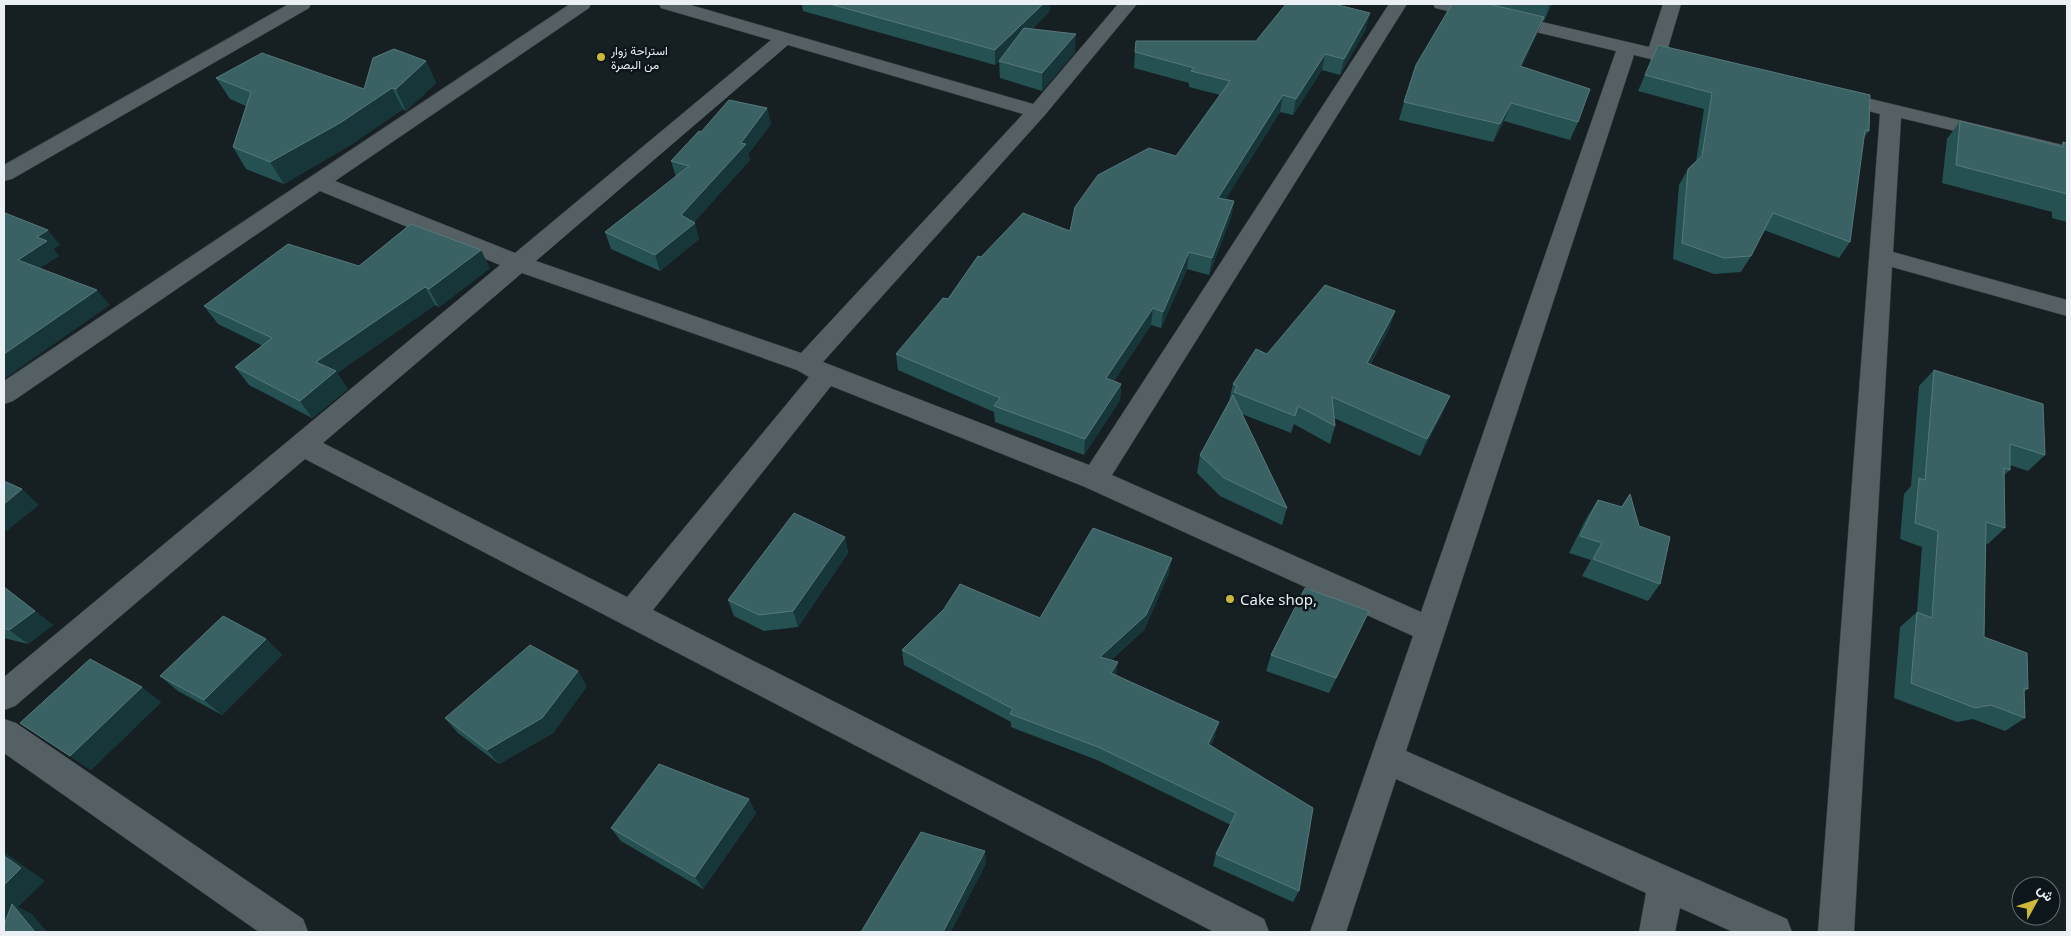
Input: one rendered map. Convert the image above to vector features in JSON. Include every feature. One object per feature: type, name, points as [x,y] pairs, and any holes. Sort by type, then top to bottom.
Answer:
[{"type":"street","points":[[4,174],[302,4]]},
{"type":"street","points":[[4,394],[582,4]]},
{"type":"street","points":[[668,4],[1037,112]]},
{"type":"street","points":[[632,614],[816,369],[1128,4]]},
{"type":"street","points":[[1095,479],[1398,4]]},
{"type":"street","points":[[1442,4],[1713,68]]},
{"type":"street","points":[[1656,54],[1672,4]]},
{"type":"street","points":[[4,696],[785,38]]},
{"type":"street","points":[[1328,932],[1627,48]]},
{"type":"street","points":[[1816,92],[2067,152]]},
{"type":"street","points":[[1836,932],[1891,110]]},
{"type":"street","points":[[318,182],[518,263],[816,369],[1095,479],[1431,630]]},
{"type":"street","points":[[1881,256],[2067,308]]},
{"type":"street","points":[[302,445],[1251,932]]},
{"type":"street","points":[[4,734],[290,932]]},
{"type":"street","points":[[1388,759],[1774,932]]},
{"type":"street","points":[[1656,932],[1666,884]]},
{"type":"building","points":[[830,4],[1043,4],[995,50]]},
{"type":"building","points":[[1286,4],[1334,4],[1370,13],[1344,59],[1325,54],[1296,99],[1283,95],[1218,198],[1234,201],[1212,258],[1189,252],[1163,312],[1153,308],[1106,378],[1121,384],[1085,439],[994,406],[1000,398],[896,354],[943,298],[948,299],[978,256],[981,257],[1023,213],[1070,231],[1075,207],[1098,175],[1149,148],[1176,156],[1230,81],[1191,71],[1194,68],[1135,52],[1136,41],[1256,41]]},
{"type":"building","points":[[1452,4],[1488,4],[1544,17],[1520,66],[1590,89],[1578,122],[1511,103],[1500,124],[1404,102],[1416,65]]},
{"type":"building","points":[[1024,28],[1076,34],[1042,73],[999,61]]},
{"type":"building","points":[[1658,45],[1870,95],[1869,131],[1865,130],[1850,242],[1773,213],[1751,256],[1724,258],[1682,243],[1688,169],[1702,156],[1712,93],[1645,75]]},
{"type":"building","points":[[394,49],[426,61],[396,89],[392,88],[340,123],[270,162],[233,147],[251,92],[216,78],[262,53],[364,89],[373,58]]},
{"type":"building","points":[[729,100],[767,108],[741,143],[746,144],[681,215],[695,223],[655,255],[605,232],[689,166],[671,161],[699,131],[701,132]]},
{"type":"building","points":[[1960,121],[2063,147],[2063,142],[2067,143],[2067,194],[1956,165]]},
{"type":"building","points":[[4,214],[48,230],[37,237],[47,241],[18,260],[97,290],[4,354]]},
{"type":"building","points":[[411,224],[481,250],[429,289],[425,287],[316,362],[336,371],[300,401],[235,367],[272,338],[204,306],[288,244],[359,266]]},
{"type":"building","points":[[1325,285],[1395,311],[1367,363],[1450,396],[1427,439],[1332,397],[1335,426],[1298,406],[1295,416],[1234,392],[1237,386],[1233,384],[1256,349],[1267,354]]},
{"type":"building","points":[[1934,370],[2043,404],[2045,455],[2010,444],[2010,470],[2004,468],[2005,528],[1986,522],[1984,637],[2027,653],[2028,689],[2024,688],[2025,718],[1991,705],[1975,708],[1911,683],[1917,612],[1932,618],[1938,531],[1915,523],[1919,478],[1925,480]]},
{"type":"building","points":[[1233,395],[1287,508],[1224,478],[1200,455]]},
{"type":"building","points":[[4,481],[22,489],[4,504]]},
{"type":"building","points":[[1630,494],[1639,526],[1670,537],[1660,584],[1593,559],[1602,543],[1580,536],[1598,500],[1622,507]]},
{"type":"building","points":[[794,513],[845,537],[793,611],[759,615],[728,600]]},
{"type":"building","points":[[1093,528],[1172,558],[1146,615],[1100,657],[1118,662],[1111,673],[1219,722],[1208,744],[1313,808],[1299,891],[1216,854],[1236,813],[1098,747],[1010,714],[1013,709],[902,650],[944,609],[960,584],[1040,618]]},
{"type":"building","points":[[4,587],[35,611],[9,630],[4,628]]},
{"type":"building","points":[[1305,588],[1369,611],[1336,678],[1271,655]]},
{"type":"building","points":[[223,616],[266,639],[204,700],[160,676]]},
{"type":"building","points":[[530,645],[578,671],[542,718],[487,750],[445,718]]},
{"type":"building","points":[[90,659],[142,687],[70,756],[20,723]]},
{"type":"building","points":[[659,764],[749,799],[695,877],[611,828]]},
{"type":"building","points":[[921,832],[985,851],[943,932],[861,932]]},
{"type":"building","points":[[4,856],[21,868],[4,885]]},
{"type":"building","points":[[12,904],[35,932],[4,932],[4,925]]},
{"type":"place","name":"استراحة زوار من البصرة","points":[[601,57]]},
{"type":"place","name":"Cake shop,","points":[[1230,599]]}]
